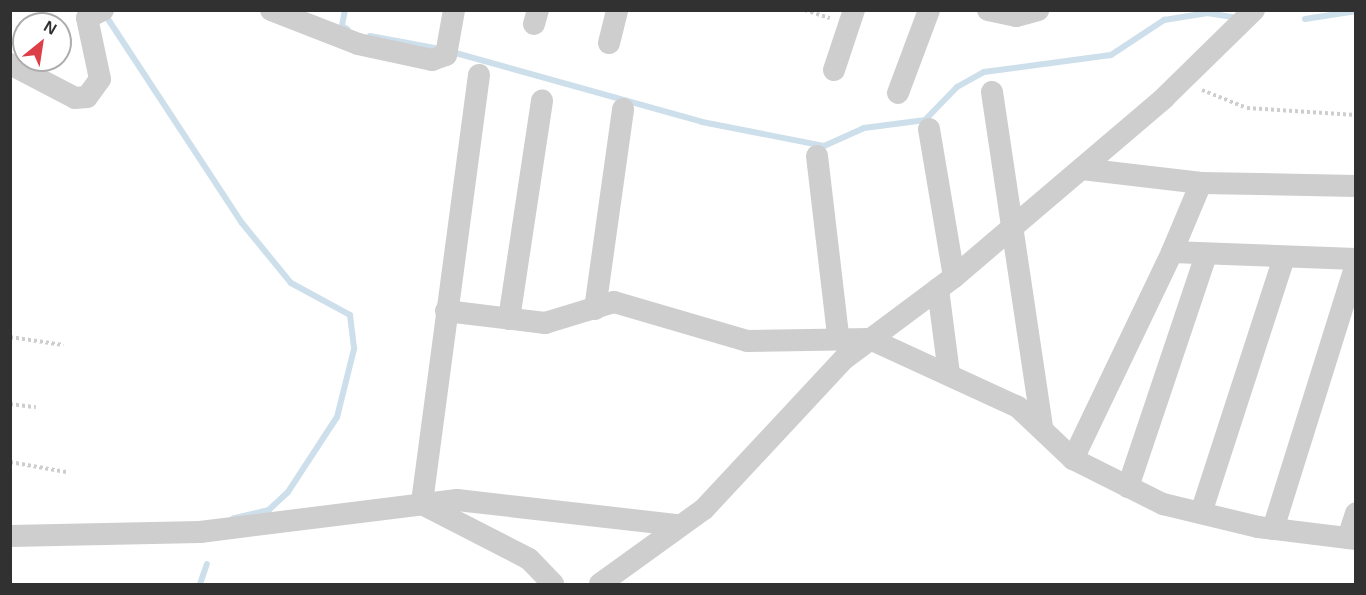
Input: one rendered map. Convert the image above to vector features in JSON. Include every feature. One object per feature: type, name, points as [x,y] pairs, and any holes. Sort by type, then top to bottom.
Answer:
[{"type":"street","points":[[271,10],[358,44],[432,60],[447,48],[454,10]]},
{"type":"street","points":[[609,43],[617,10]]},
{"type":"street","points":[[834,70],[854,10]]},
{"type":"street","points":[[898,93],[929,10]]},
{"type":"street","points":[[988,10],[1016,16],[1038,10]]},
{"type":"street","points":[[10,64],[75,98],[87,98],[100,79],[87,26],[97,11]]},
{"type":"street","points":[[600,585],[738,477],[799,404],[870,339],[946,283],[1082,169],[1182,80],[1249,16]]},
{"type":"street","points":[[422,504],[479,75]]},
{"type":"street","points":[[992,92],[1015,226],[1042,427]]},
{"type":"street","points":[[509,319],[542,100]]},
{"type":"street","points":[[595,309],[623,110]]},
{"type":"street","points":[[929,129],[946,283],[949,374]]},
{"type":"street","points":[[816,156],[838,336]]},
{"type":"street","points":[[1082,169],[1201,183],[1356,186]]},
{"type":"street","points":[[1073,459],[1172,252],[1201,183]]},
{"type":"street","points":[[1172,252],[1356,259]]},
{"type":"street","points":[[1128,487],[1206,255]]},
{"type":"street","points":[[1201,513],[1284,257]]},
{"type":"street","points":[[1274,529],[1356,264]]},
{"type":"street","points":[[446,311],[545,323],[614,303],[628,305],[747,341],[838,336],[870,339],[1018,407],[1042,427],[1073,459],[1128,487],[1201,513],[1274,529],[1352,539],[1356,513]]},
{"type":"street","points":[[10,536],[200,532],[422,504],[487,502],[678,525]]},
{"type":"street","points":[[422,504],[529,559],[553,585]]},
{"type":"path","points":[[1182,80],[1247,108],[1356,115]]},
{"type":"path","points":[[10,338],[63,345]]},
{"type":"path","points":[[10,404],[36,407]]},
{"type":"path","points":[[10,462],[66,472]]},
{"type":"waterway","points":[[345,10],[342,26],[347,29]]},
{"type":"waterway","points":[[1305,19],[1356,11]]},
{"type":"waterway","points":[[104,13],[242,223],[291,283],[350,315],[354,349],[337,417],[288,492],[269,510],[233,518]]},
{"type":"waterway","points":[[452,52],[702,122],[824,146],[864,128],[925,120],[957,87],[984,72],[1111,55],[1164,20],[1207,13],[1238,18]]},
{"type":"waterway","points":[[370,36],[440,49]]},
{"type":"waterway","points":[[200,584],[207,564]]}]
